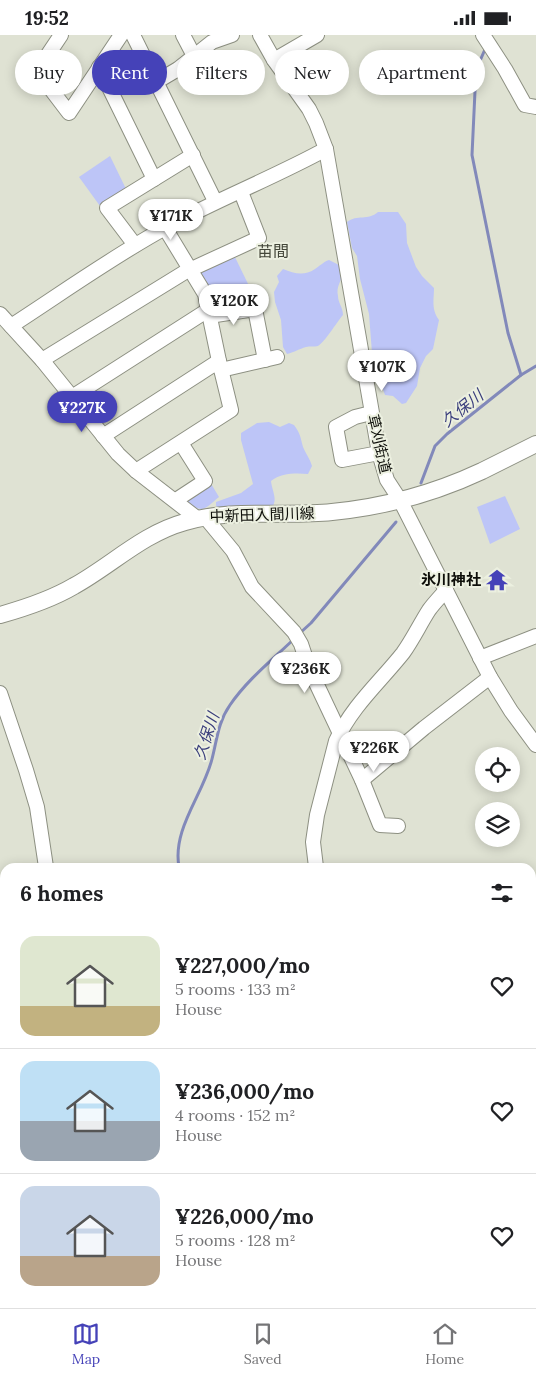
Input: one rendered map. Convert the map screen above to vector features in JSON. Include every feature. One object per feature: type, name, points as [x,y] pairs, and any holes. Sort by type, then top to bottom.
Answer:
[{"type":"main road","name":"中新田入間川線","points":[[0,615],[74,587],[152,534],[169,527],[202,518],[330,513],[400,501],[459,481],[536,444]]},
{"type":"street","points":[[61,35],[37,71],[69,113],[92,78]]},
{"type":"street","points":[[111,50],[122,35]]},
{"type":"street","points":[[133,35],[140,50]]},
{"type":"street","points":[[183,35],[191,50]]},
{"type":"street","points":[[202,50],[212,42],[232,35]]},
{"type":"street","name":"草刈街道","points":[[260,35],[274,60],[309,109],[326,149],[379,453],[387,480],[400,501],[490,677],[536,745]]},
{"type":"street","points":[[274,60],[317,35]]},
{"type":"street","points":[[487,40],[525,105],[536,107]]},
{"type":"street","points":[[113,95],[154,179]]},
{"type":"street","points":[[162,95],[215,201]]},
{"type":"street","points":[[11,325],[135,245],[165,228],[215,201],[240,192],[292,168],[326,149]]},
{"type":"street","points":[[135,245],[107,208],[192,155]]},
{"type":"street","points":[[42,360],[190,269],[259,238],[240,192]]},
{"type":"street","points":[[136,471],[231,410],[205,294],[165,228]]},
{"type":"street","points":[[72,397],[208,313],[255,309],[271,359],[220,365],[103,436]]},
{"type":"street","points":[[0,314],[42,360],[118,454],[136,471],[202,518],[233,551],[252,587],[297,638],[309,668],[362,780],[380,825],[398,826]]},
{"type":"street","points":[[372,413],[355,417],[336,427],[342,460],[379,453]]},
{"type":"street","points":[[176,500],[205,481],[181,443]]},
{"type":"street","points":[[316,863],[313,842],[317,815],[340,733],[350,715],[406,648],[430,609],[446,590]]},
{"type":"street","points":[[480,658],[536,636]]},
{"type":"street","points":[[362,780],[404,747],[424,728],[490,677]]},
{"type":"street","points":[[0,693],[37,807],[45,863]]},
{"type":"shaded area","points":[[110,156],[127,191],[100,206],[79,177]]},
{"type":"shaded area","points":[[378,212],[398,212],[406,224],[407,243],[416,267],[434,288],[434,308],[439,320],[433,349],[426,356],[420,368],[417,386],[406,403],[402,404],[393,396],[385,395],[377,373],[377,364],[372,353],[369,314],[360,279],[357,256],[352,248],[347,222],[355,218],[374,215]]},
{"type":"shaded area","points":[[233,253],[250,288],[209,295],[197,273]]},
{"type":"shaded area","points":[[329,260],[339,265],[341,277],[338,287],[338,298],[343,315],[324,341],[318,346],[306,347],[287,354],[283,347],[281,320],[275,302],[274,292],[279,282],[277,276],[283,269],[303,274]]},
{"type":"shaded area","points":[[269,422],[280,427],[289,423],[294,425],[312,466],[308,474],[284,475],[271,481],[275,498],[272,507],[221,509],[216,506],[216,502],[241,493],[253,484],[241,440],[241,433],[257,423]]},
{"type":"shaded area","points":[[210,482],[219,497],[210,505],[200,509],[186,502],[186,497]]},
{"type":"shaded area","points":[[505,496],[520,529],[490,544],[477,507]]},
{"type":"waterway","points":[[486,47],[476,70],[472,155],[508,333],[521,375]]},
{"type":"waterway","name":"久保川","points":[[421,483],[435,446],[447,434],[521,375],[536,366]]},
{"type":"waterway","name":"久保川","points":[[300,633],[311,623],[396,522]]},
{"type":"waterway","name":"久保川","points":[[179,863],[178,853],[184,826],[208,772],[220,725],[226,711],[252,679],[294,639]]},
{"type":"place","name":"氷川神社","points":[[497,580]]},
{"type":"district","name":"苗間","points":[[273,251]]}]
